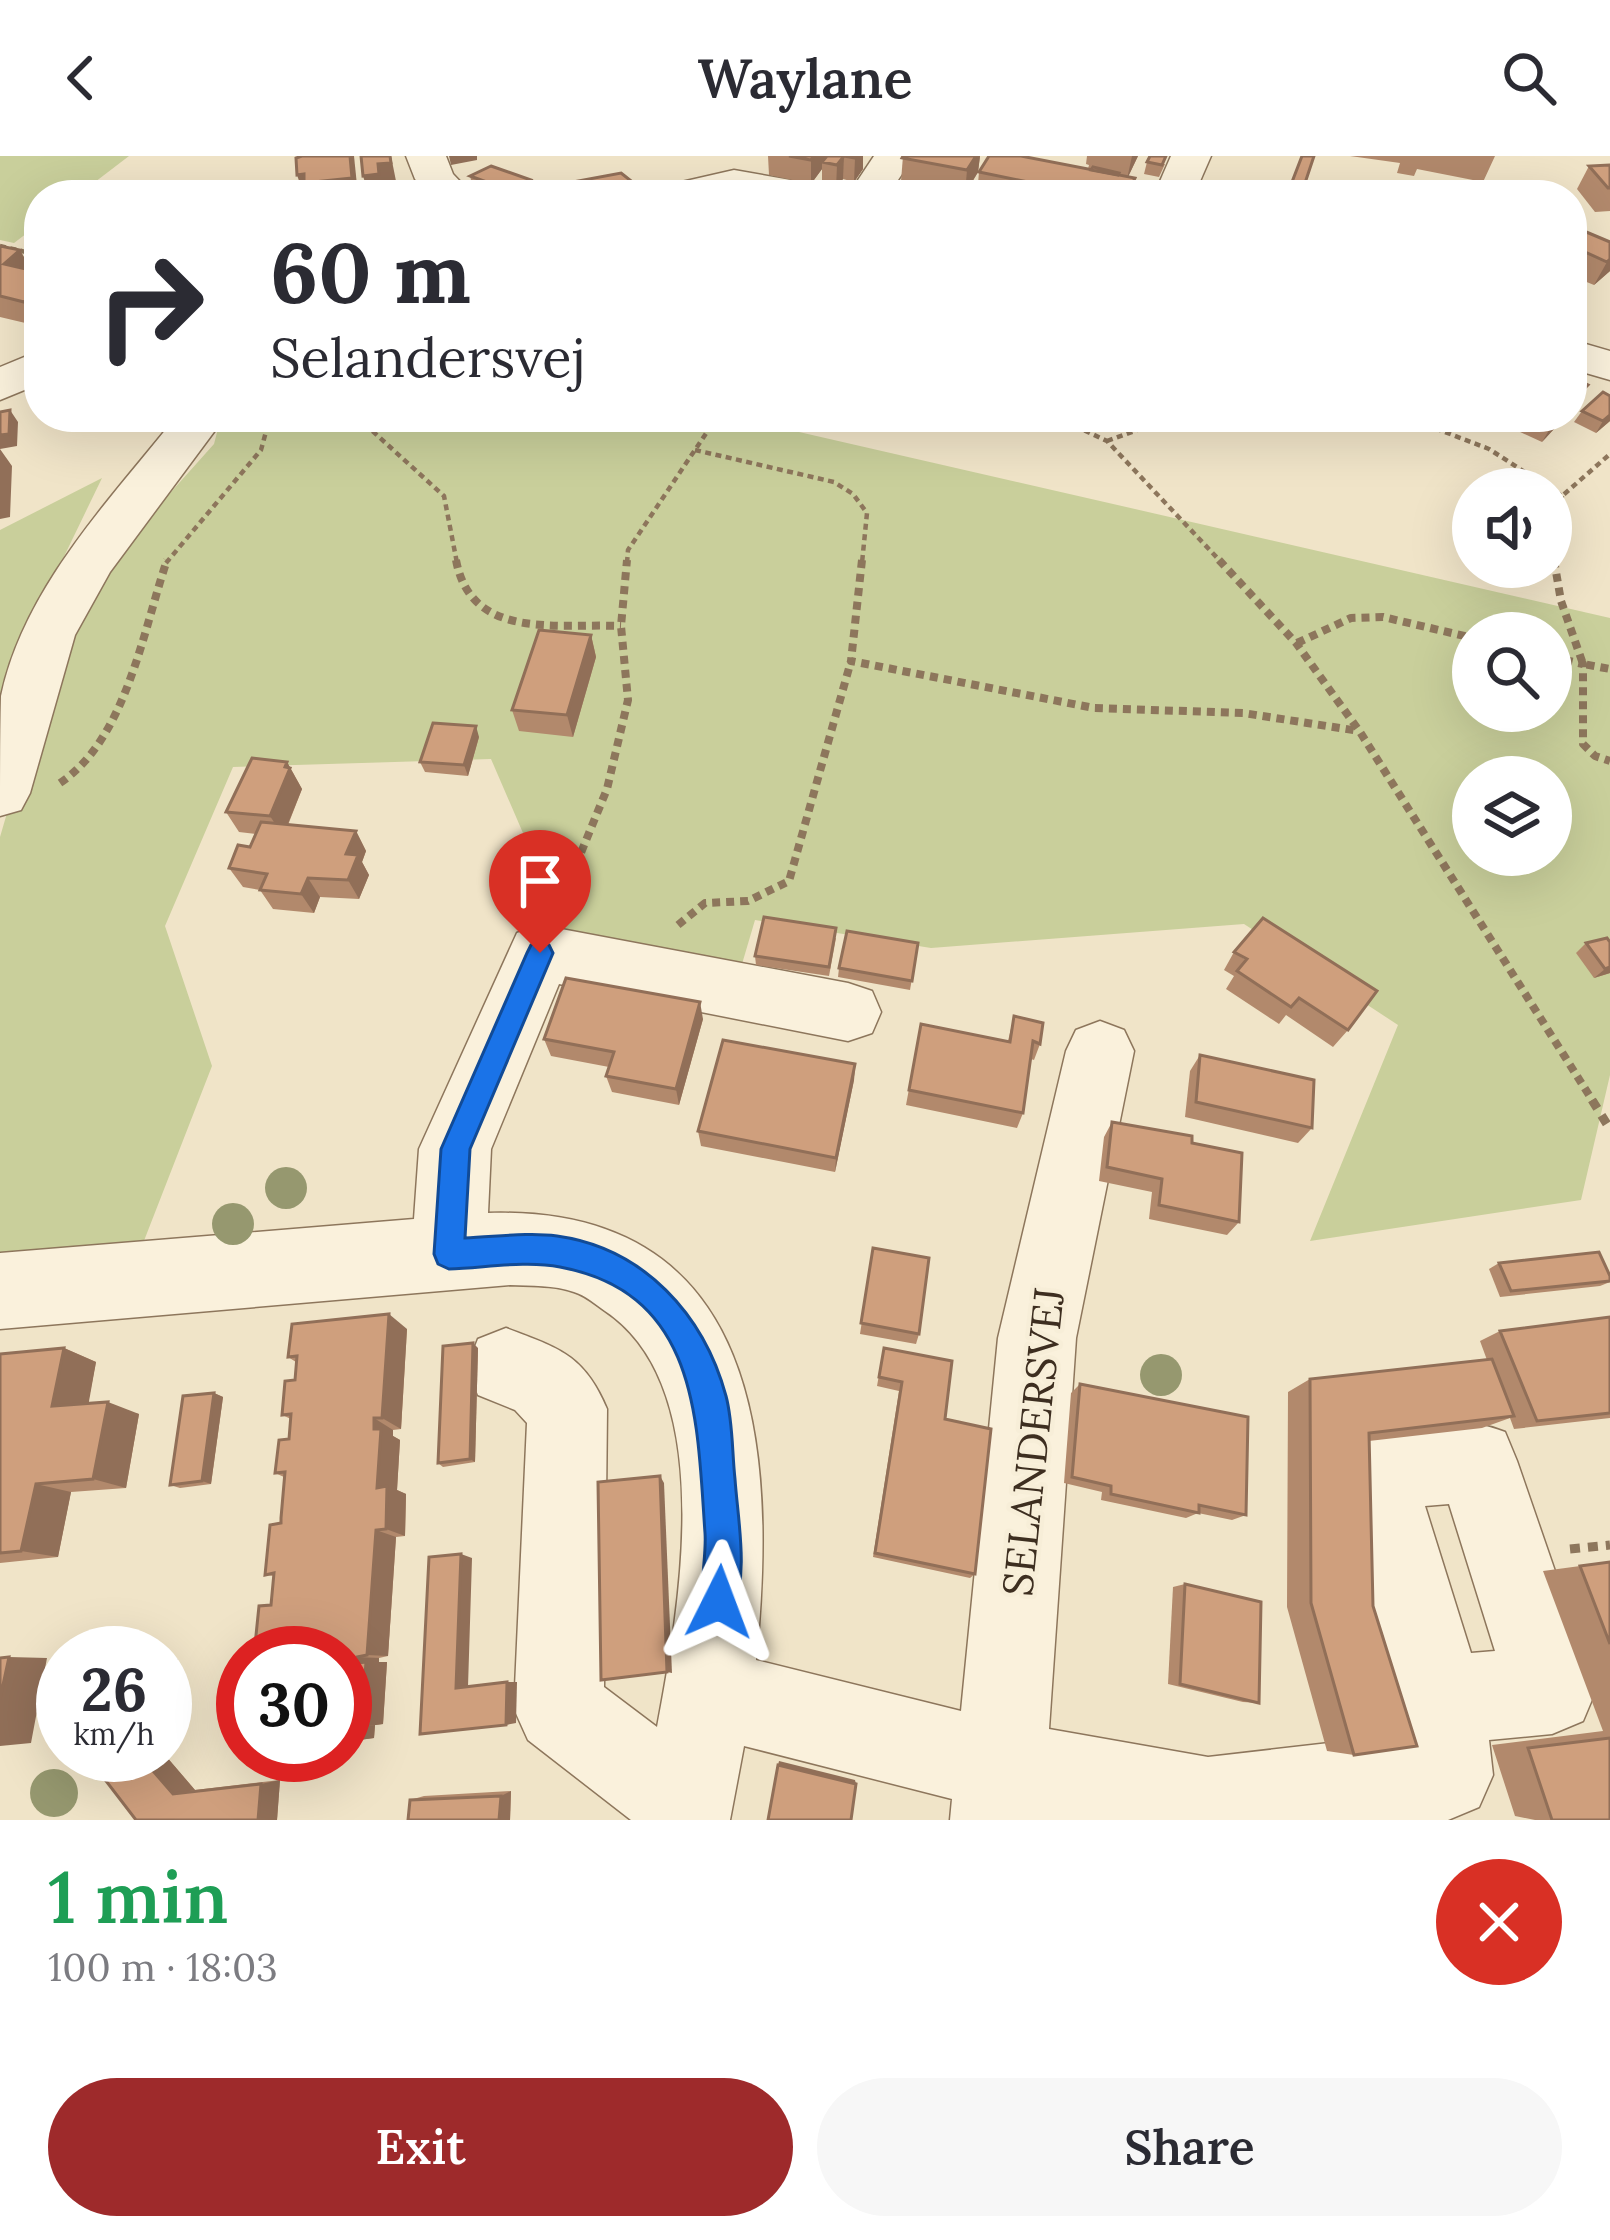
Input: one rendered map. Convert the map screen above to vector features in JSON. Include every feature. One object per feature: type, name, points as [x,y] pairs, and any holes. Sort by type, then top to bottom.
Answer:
[{"type":"street","points":[[0,793],[48,634],[89,563],[189,432]]},
{"type":"street","points":[[449,1254],[455,1149],[540,953],[848,1012]]},
{"type":"street","name":"SELANDERSVEJ","points":[[999,1793],[1037,1338],[1100,1051]]},
{"type":"street","points":[[0,1291],[449,1254],[556,1251],[598,1262],[638,1284],[670,1315],[695,1354],[711,1400],[724,1557],[710,1693],[686,1812],[560,1709],[567,1409],[542,1381],[506,1367]]},
{"type":"street","points":[[710,1693],[999,1793],[1208,1804],[1447,1775],[1441,1700]]},
{"type":"path","points":[[57,785],[71,775],[121,707],[167,561],[260,450],[266,432]]},
{"type":"path","points":[[374,432],[444,496],[461,586],[476,606],[505,621],[621,626]]},
{"type":"path","points":[[540,953],[607,789],[628,700],[621,626],[628,550],[707,432]]},
{"type":"path","points":[[1088,432],[1107,441],[1296,643],[1360,732],[1610,1129]]},
{"type":"path","points":[[1107,441],[1132,432]]},
{"type":"path","points":[[1445,432],[1490,449],[1519,468]]},
{"type":"path","points":[[634,970],[705,903],[748,901],[790,881],[850,661],[867,513],[853,494],[834,482],[694,450]]},
{"type":"path","points":[[1572,487],[1610,454]]},
{"type":"path","points":[[1555,588],[1583,664],[1583,744],[1595,756],[1610,761]]},
{"type":"path","points":[[1296,643],[1351,618],[1383,617],[1452,633]]},
{"type":"path","points":[[850,661],[1094,708],[1243,713],[1360,732]]},
{"type":"path","points":[[1572,662],[1610,669]]},
{"type":"green space","points":[[0,156],[129,156],[98,180],[24,180],[24,235],[14,243],[0,240]]},
{"type":"green space","points":[[217,432],[799,432],[1452,582],[1452,588],[1479,588],[1610,618],[1610,1075],[1581,1200],[1310,1241],[1398,1025],[1244,924],[931,948],[755,920],[742,964],[567,935],[491,759],[233,767],[165,926],[212,1066],[140,1251],[0,1265],[0,837],[42,693],[94,578],[214,444]]},
{"type":"green space","points":[[102,478],[27,633],[0,716],[0,530]]},
{"type":"building","points":[[350,156],[352,178],[304,180],[304,174],[297,175],[296,158]]},
{"type":"building","points":[[361,156],[390,156],[391,163],[378,164],[379,174],[363,176]]},
{"type":"building","points":[[827,156],[844,156],[837,165],[822,162]]},
{"type":"building","points":[[903,156],[976,156],[967,170]]},
{"type":"building","points":[[989,156],[1021,156],[1135,178],[1018,180],[979,172]]},
{"type":"building","points":[[1150,156],[1166,156],[1162,165],[1147,162]]},
{"type":"building","points":[[1302,156],[1314,156],[1306,180],[1293,180]]},
{"type":"building","points":[[1610,165],[1610,188],[1608,188],[1589,166]]},
{"type":"building","points":[[491,166],[531,180],[481,180],[470,176]]},
{"type":"building","points":[[621,173],[630,180],[584,180]]},
{"type":"building","points":[[1587,232],[1610,242],[1607,262],[1587,253]]},
{"type":"building","points":[[0,246],[20,250],[4,264],[24,269],[24,302],[0,296]]},
{"type":"building","points":[[1603,392],[1610,396],[1610,415],[1603,421],[1587,413],[1587,406]]},
{"type":"building","points":[[10,410],[9,434],[0,435],[0,412]]},
{"type":"building","points":[[539,630],[591,635],[567,715],[512,710]]},
{"type":"building","points":[[433,723],[476,726],[464,765],[420,762]]},
{"type":"building","points":[[252,758],[287,762],[285,767],[290,768],[270,816],[226,812]]},
{"type":"building","points":[[261,822],[356,831],[346,854],[358,855],[348,880],[308,878],[301,894],[260,890],[267,874],[229,868],[238,845],[250,847]]},
{"type":"building","points":[[764,917],[836,928],[829,967],[755,956]]},
{"type":"building","points":[[1263,918],[1377,991],[1348,1030],[1299,998],[1291,1007],[1237,971],[1247,959],[1234,952]]},
{"type":"building","points":[[847,931],[918,943],[912,981],[839,968]]},
{"type":"building","points":[[1607,938],[1610,967],[1605,969],[1586,943]]},
{"type":"building","points":[[566,978],[700,1002],[676,1089],[606,1076],[614,1052],[544,1039]]},
{"type":"building","points":[[1014,1016],[1043,1023],[1040,1044],[1033,1041],[1023,1113],[909,1090],[921,1024],[1010,1042]]},
{"type":"building","points":[[723,1040],[855,1064],[836,1158],[698,1131]]},
{"type":"building","points":[[1200,1055],[1314,1080],[1312,1128],[1196,1102]]},
{"type":"building","points":[[1112,1122],[1192,1136],[1192,1143],[1242,1153],[1239,1222],[1159,1205],[1162,1179],[1107,1167]]},
{"type":"building","points":[[873,1248],[929,1258],[919,1334],[861,1323]]},
{"type":"building","points":[[1599,1252],[1610,1281],[1511,1291],[1499,1263]]},
{"type":"building","points":[[389,1314],[382,1418],[374,1418],[374,1429],[381,1429],[377,1488],[387,1486],[386,1529],[376,1530],[369,1626],[257,1626],[259,1606],[271,1605],[274,1573],[265,1575],[270,1525],[281,1523],[285,1472],[275,1473],[279,1440],[289,1439],[291,1414],[282,1415],[285,1381],[295,1380],[297,1356],[288,1357],[292,1324]]},
{"type":"building","points":[[1610,1317],[1610,1413],[1537,1421],[1500,1331]]},
{"type":"building","points":[[473,1343],[470,1459],[438,1463],[443,1346]]},
{"type":"building","points":[[64,1348],[52,1406],[108,1402],[93,1479],[36,1484],[21,1551],[0,1553],[0,1354]]},
{"type":"building","points":[[884,1348],[952,1361],[945,1419],[991,1429],[975,1574],[875,1553],[902,1382],[879,1377]]},
{"type":"building","points":[[1492,1359],[1514,1416],[1369,1433],[1373,1606],[1417,1746],[1354,1755],[1311,1603],[1310,1379]]},
{"type":"building","points":[[1080,1384],[1248,1417],[1246,1515],[1199,1505],[1199,1513],[1111,1494],[1111,1486],[1072,1477]]},
{"type":"building","points":[[214,1393],[202,1481],[170,1485],[183,1396]]},
{"type":"building","points":[[660,1476],[667,1672],[601,1680],[598,1482]]},
{"type":"building","points":[[461,1554],[456,1688],[507,1682],[506,1725],[420,1734],[429,1557]]},
{"type":"building","points":[[1610,1562],[1610,1644],[1580,1566]]},
{"type":"building","points":[[1185,1584],[1261,1602],[1259,1703],[1180,1684]]},
{"type":"building","points":[[9,1657],[0,1699],[0,1658]]},
{"type":"building","points":[[1610,1738],[1610,1820],[1552,1820],[1528,1748]]},
{"type":"building","points":[[778,1765],[856,1784],[851,1820],[768,1820]]},
{"type":"building","points":[[107,1782],[163,1782],[173,1794],[261,1784],[258,1820],[136,1820]]},
{"type":"building","points":[[501,1796],[499,1820],[408,1820],[410,1800]]},
{"type":"route","points":[[540,953],[455,1149],[449,1254],[556,1251],[598,1262],[638,1284],[670,1315],[695,1354],[711,1400],[724,1557],[719,1602]]}]
